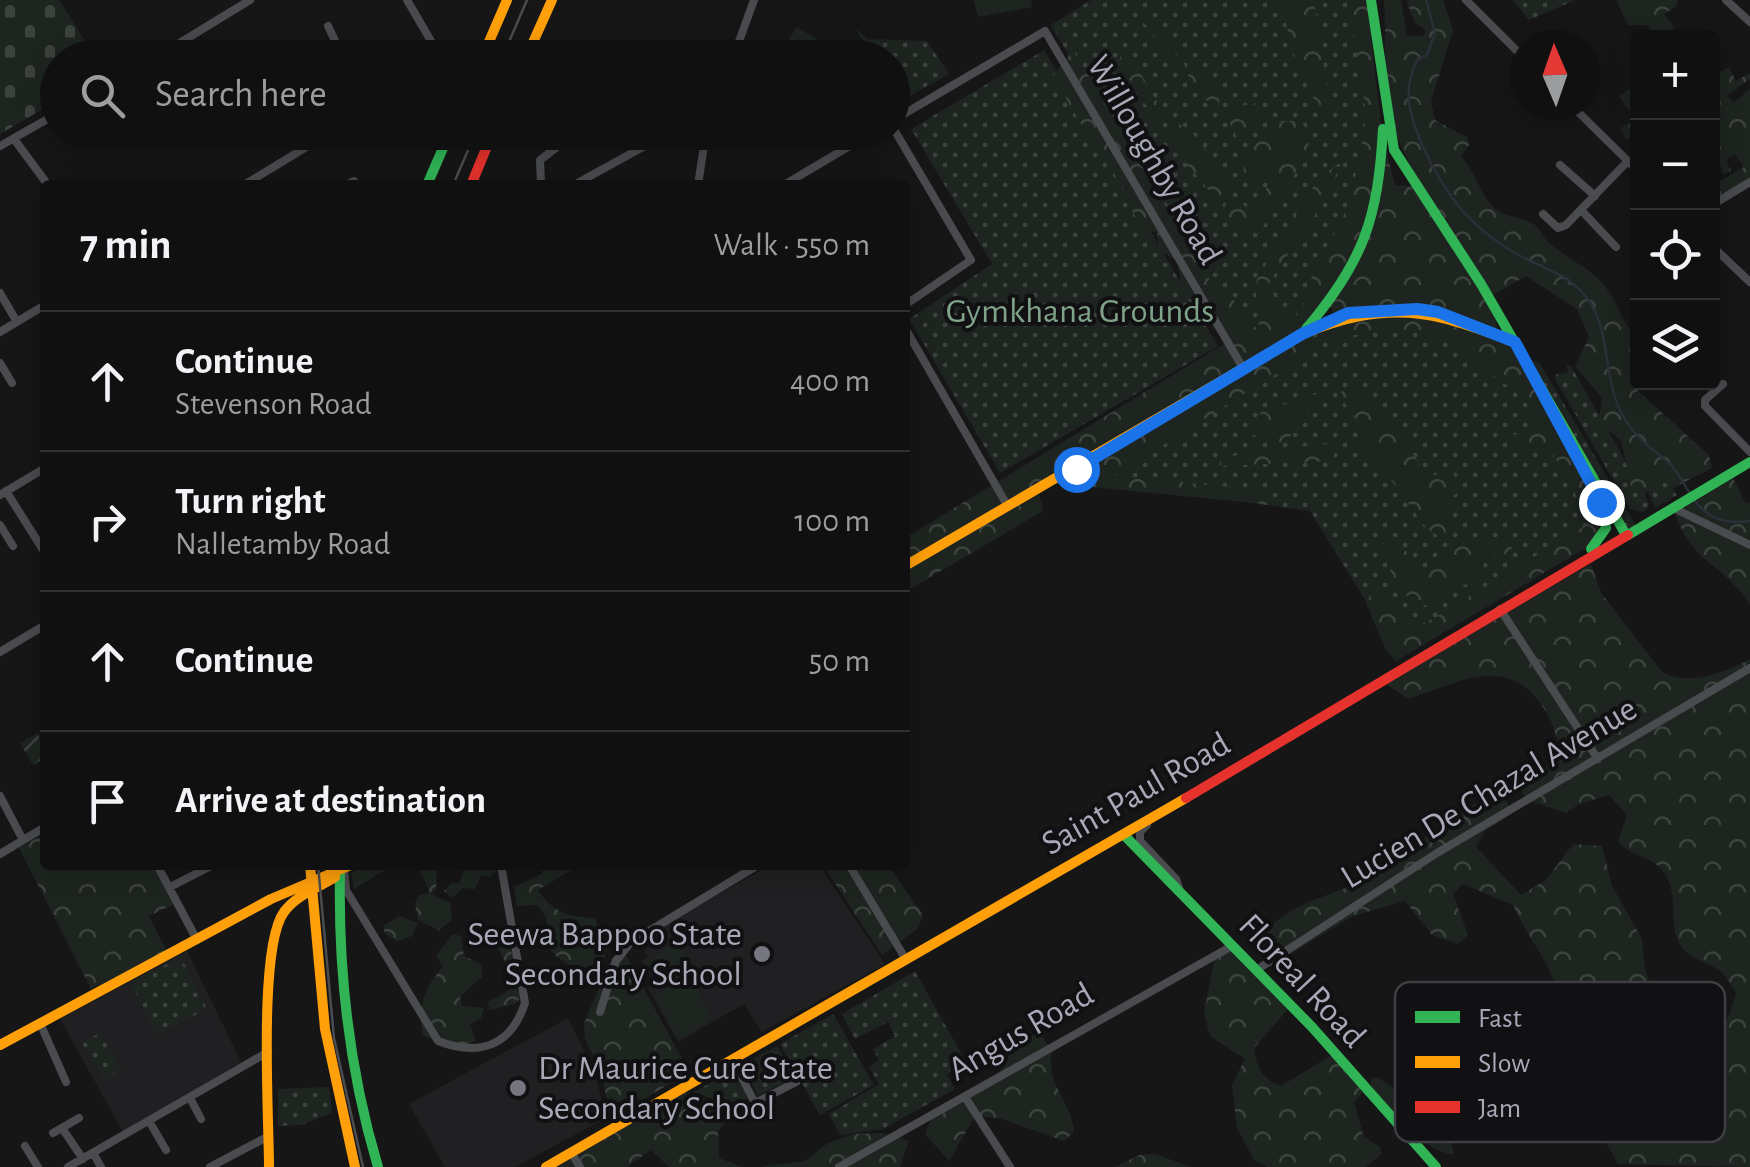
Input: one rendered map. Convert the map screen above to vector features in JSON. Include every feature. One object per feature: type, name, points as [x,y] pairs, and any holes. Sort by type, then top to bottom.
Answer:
[{"type":"main road","points":[[489,40],[507,0]]},
{"type":"main road","points":[[534,40],[552,0]]},
{"type":"main road","points":[[1371,0],[1384,108],[1394,150],[1515,342],[1626,535]]},
{"type":"main road","points":[[1302,334],[1341,290],[1372,234],[1380,202],[1384,108]]},
{"type":"main road","points":[[429,180],[442,150]]},
{"type":"main road","points":[[473,180],[486,150]]},
{"type":"main road","points":[[910,563],[1302,334],[1348,313],[1417,309],[1438,312],[1515,342]]},
{"type":"main road","points":[[1563,572],[1598,544],[1607,520],[1573,442]]},
{"type":"main road","name":"Saint Paul Road","points":[[546,1167],[1124,835],[1750,462]]},
{"type":"main road","name":"Floreal Road","points":[[1124,835],[1258,969],[1395,1121]]},
{"type":"main road","points":[[310,870],[325,1029],[355,1167]]},
{"type":"main road","points":[[0,1046],[256,908],[341,870]]},
{"type":"main road","points":[[343,870],[341,982],[350,1049],[378,1167]]},
{"type":"main road","points":[[269,1167],[278,922],[312,886]]},
{"type":"main road","points":[[295,900],[304,901],[316,913]]},
{"type":"main road","points":[[256,908],[268,910],[278,922]]},
{"type":"main road","name":"Floreal Road","points":[[1414,1142],[1436,1167]]},
{"type":"street","points":[[184,40],[250,0]]},
{"type":"street","points":[[406,0],[430,40]]},
{"type":"street","points":[[739,40],[754,0]]},
{"type":"street","points":[[1466,0],[1510,44]]},
{"type":"street","points":[[1726,0],[1750,22]]},
{"type":"street","points":[[328,26],[335,40]]},
{"type":"street","name":"Willoughby Road","points":[[910,113],[1045,31],[1243,368]]},
{"type":"street","points":[[1543,214],[1561,228],[1628,161],[1587,120]]},
{"type":"street","points":[[0,146],[40,123]]},
{"type":"street","points":[[14,138],[44,180]]},
{"type":"street","points":[[252,180],[301,150]]},
{"type":"street","points":[[541,180],[540,160],[553,150]]},
{"type":"street","points":[[583,180],[637,150]]},
{"type":"street","points":[[698,180],[701,150]]},
{"type":"street","points":[[801,180],[846,150]]},
{"type":"street","points":[[907,150],[971,260],[910,302]]},
{"type":"street","points":[[1560,164],[1595,196]]},
{"type":"street","points":[[1720,200],[1750,182]]},
{"type":"street","points":[[1581,210],[1616,247]]},
{"type":"street","points":[[1720,254],[1750,282]]},
{"type":"street","points":[[0,293],[17,322]]},
{"type":"street","points":[[0,332],[40,308]]},
{"type":"street","points":[[910,337],[1007,505]]},
{"type":"street","points":[[910,355],[918,351]]},
{"type":"street","points":[[0,363],[12,383]]},
{"type":"street","points":[[1723,384],[1705,400],[1705,406],[1750,452]]},
{"type":"street","points":[[40,471],[3,493],[40,547]]},
{"type":"street","points":[[1673,508],[1750,544]]},
{"type":"street","points":[[0,526],[13,546]]},
{"type":"street","points":[[1500,609],[1598,759]]},
{"type":"street","points":[[0,652],[40,628]]},
{"type":"street","name":"Lucien De Chazal Avenue","points":[[1258,969],[1437,853],[1750,668]]},
{"type":"street","points":[[0,796],[23,840]]},
{"type":"street","points":[[1179,802],[1143,828],[1139,836],[1176,879],[1181,893]]},
{"type":"street","points":[[0,854],[40,830]]},
{"type":"street","points":[[160,870],[197,940]]},
{"type":"street","points":[[170,888],[204,870]]},
{"type":"street","points":[[343,870],[346,890],[438,1041],[465,1052],[500,1041],[518,1023],[525,1003],[502,870]]},
{"type":"street","points":[[600,1012],[616,961],[631,942],[750,870]]},
{"type":"street","points":[[853,870],[905,958]]},
{"type":"street","name":"Angus Road","points":[[839,1167],[1232,946]]},
{"type":"street","points":[[40,1023],[66,1082]]},
{"type":"street","points":[[68,1167],[271,1051]]},
{"type":"street","points":[[732,1059],[754,1103],[796,1082]]},
{"type":"street","points":[[965,1096],[1010,1167]]},
{"type":"street","points":[[190,1098],[201,1119]]},
{"type":"street","points":[[53,1133],[79,1118]]},
{"type":"street","points":[[149,1121],[166,1150]]},
{"type":"street","points":[[62,1128],[83,1158]]},
{"type":"street","points":[[210,1167],[269,1136]]},
{"type":"street","points":[[25,1146],[38,1167]]},
{"type":"street","points":[[571,1152],[580,1167]]},
{"type":"street","points":[[93,1153],[101,1167]]},
{"type":"shaded area","name":"Seewa Bappoo State Secondary School","points":[[761,870],[822,870],[885,964],[762,1032],[744,1004],[678,1042],[647,987],[654,983],[642,961],[648,957],[643,937]]},
{"type":"shaded area","points":[[187,951],[241,1062],[123,1132],[60,1019]]},
{"type":"shaded area","name":"Dr Maurice Cure State Secondary School","points":[[568,1018],[595,1073],[606,1118],[515,1167],[445,1167],[409,1104]]},
{"type":"green space","points":[[0,0],[59,0],[84,40],[40,40],[40,111],[0,134]]},
{"type":"green space","points":[[974,0],[1031,0],[1032,7],[978,17]]},
{"type":"green space","points":[[1091,0],[1364,0],[1375,146],[1310,311],[1322,330],[1370,318],[1514,355],[1600,514],[1591,536],[1398,653],[1310,511],[1096,482],[1247,359],[1051,25]]},
{"type":"green space","points":[[1126,0],[1133,0],[1185,65],[1182,71]]},
{"type":"green space","points":[[1280,0],[1314,0],[1332,121],[1325,121],[1297,66]]},
{"type":"green space","points":[[1350,0],[1367,0],[1382,135],[1395,185],[1411,186],[1477,278],[1495,317],[1497,334],[1516,344],[1603,512],[1594,543],[1396,661],[1386,650],[1366,603],[1372,591],[1416,629],[1591,522],[1553,454],[1510,448],[1504,435],[1532,434],[1537,429],[1532,411],[1516,392],[1471,355],[1437,338],[1401,331],[1364,333],[1328,344],[1320,334],[1336,316],[1329,305],[1303,320],[1311,278],[1348,205],[1362,143],[1363,89]]},
{"type":"green space","points":[[1384,0],[1401,0],[1407,36],[1423,36],[1426,30],[1415,23],[1406,0],[1443,0],[1453,30],[1431,101],[1435,120],[1468,138],[1469,145],[1461,156],[1493,207],[1536,226],[1550,244],[1591,272],[1606,288],[1630,330],[1630,390],[1638,390],[1709,455],[1712,468],[1673,488],[1661,481],[1645,494],[1632,491],[1621,440],[1598,423],[1602,398],[1575,366],[1589,337],[1577,309],[1526,276],[1493,295],[1408,161],[1390,115]]},
{"type":"green space","points":[[1513,0],[1575,0],[1529,20]]},
{"type":"green space","points":[[1616,0],[1677,0],[1677,6],[1664,14],[1674,27],[1672,30],[1628,25]]},
{"type":"green space","points":[[797,27],[818,40],[788,40]]},
{"type":"green space","points":[[910,40],[927,41],[949,74],[910,96]]},
{"type":"green space","name":"Gymkhana Grounds","points":[[1044,50],[1218,346],[1000,473],[910,321],[992,264],[911,129]]},
{"type":"green space","points":[[1073,50],[1218,294],[1230,296],[1257,329],[1257,279],[1318,179],[1342,161],[1325,200],[1269,283],[1279,310],[1290,304],[1316,349],[1115,475],[1266,491],[1272,496],[1265,504],[1091,487],[1081,476],[1088,463],[1037,484],[1043,511],[910,589],[910,535],[1227,342],[1183,294],[1177,260],[1159,251],[1157,232],[1143,231],[1127,201],[1127,188],[1097,150],[1052,77]]},
{"type":"green space","points":[[1127,50],[1168,121],[1158,124],[1119,63],[1121,53]]},
{"type":"green space","points":[[1729,67],[1736,81],[1750,73],[1750,79],[1727,95],[1733,103],[1750,89],[1750,179],[1720,196],[1720,181],[1744,167],[1735,154],[1726,160],[1731,171],[1723,174],[1720,166],[1720,72]]},
{"type":"green space","points":[[1190,70],[1220,82],[1219,105],[1194,88],[1187,79]]},
{"type":"green space","points":[[1630,89],[1630,112],[1619,96]]},
{"type":"green space","points":[[1255,103],[1258,117],[1245,140],[1239,141],[1223,110]]},
{"type":"green space","points":[[1278,121],[1301,121],[1310,136],[1306,156],[1259,233],[1235,232],[1221,214],[1229,198],[1236,198],[1250,211],[1258,207],[1271,177],[1258,182],[1244,175],[1242,152]]},
{"type":"green space","points":[[1177,122],[1194,135],[1234,186],[1216,199],[1167,140],[1169,129]]},
{"type":"green space","points":[[1630,122],[1630,137],[1626,140],[1621,128]]},
{"type":"green space","points":[[1530,360],[1539,362],[1636,526],[1627,531]]},
{"type":"green space","points":[[1567,365],[1646,497],[1649,506],[1644,512],[1630,509],[1556,381],[1556,374],[1568,373]]},
{"type":"green space","points":[[1350,383],[1362,387],[1383,406],[1422,468],[1433,475],[1453,473],[1461,489],[1450,499],[1454,534],[1442,538],[1427,529],[1372,454],[1362,448],[1358,422],[1339,395]]},
{"type":"green space","points":[[1323,392],[1320,405],[1301,418],[1286,443],[1262,441],[1249,431],[1261,412]]},
{"type":"green space","points":[[1326,444],[1335,452],[1332,461],[1219,466],[1221,458],[1254,452],[1260,446],[1269,450]]},
{"type":"green space","points":[[1660,470],[1677,495],[1655,508],[1643,477]]},
{"type":"green space","points":[[1733,478],[1746,504],[1750,502],[1750,605],[1731,581],[1691,544],[1675,514]]},
{"type":"green space","points":[[1508,535],[1512,549],[1500,558],[1488,555],[1476,582],[1451,588],[1432,604],[1417,607],[1396,583],[1381,549],[1387,536],[1396,537],[1421,572],[1434,563],[1440,548]]},
{"type":"green space","points":[[1591,564],[1601,593],[1663,673],[1696,678],[1750,659],[1750,1167],[1618,1164],[1606,1142],[1725,1142],[1725,1021],[1736,993],[1722,973],[1681,947],[1675,932],[1668,879],[1653,862],[1618,841],[1627,815],[1609,795],[1579,804],[1566,813],[1527,800],[1519,787],[1563,754],[1549,717],[1535,696],[1520,684],[1486,676],[1409,699],[1386,684]]},
{"type":"green space","points":[[38,733],[40,761],[33,765],[20,743]]},
{"type":"green space","points":[[1496,794],[1508,803],[1508,816],[1485,831],[1476,847],[1521,895],[1546,880],[1573,844],[1602,846],[1612,886],[1642,939],[1650,982],[1554,982],[1513,905],[1463,884],[1453,894],[1468,935],[1458,944],[1432,935],[1405,901],[1353,916],[1279,961],[1265,964],[1259,945],[1267,931],[1293,910],[1374,874],[1448,820]]},
{"type":"green space","points":[[40,836],[40,870],[156,870],[174,904],[149,916],[167,952],[91,989],[19,848]]},
{"type":"green space","points":[[356,870],[385,870],[354,889],[351,873]]},
{"type":"green space","points":[[419,870],[437,870],[436,890],[430,893]]},
{"type":"green space","points":[[463,870],[496,870],[490,877],[481,875],[475,889],[463,888],[452,898],[444,891],[452,883],[459,883]]},
{"type":"green space","points":[[543,870],[572,870],[538,890],[562,912],[595,918],[607,949],[601,968],[584,968],[563,961],[546,943],[547,922],[541,909],[537,905],[517,906],[514,887]]},
{"type":"green space","points":[[826,870],[892,870],[923,915],[918,928],[882,955]]},
{"type":"green space","points":[[430,893],[450,903],[452,920],[439,930],[418,920],[415,903],[419,895]]},
{"type":"green space","points":[[400,916],[418,923],[412,936],[397,941],[385,934],[383,926]]},
{"type":"green space","points":[[687,925],[695,928],[695,944],[687,947],[679,944],[676,936],[679,928]]},
{"type":"green space","points":[[505,928],[512,936],[508,942],[518,970],[510,976],[499,949],[488,947],[485,939]]},
{"type":"green space","points":[[452,934],[461,936],[464,956],[482,965],[482,976],[460,997],[462,1006],[484,1008],[481,1018],[470,1024],[476,1041],[461,1048],[423,1036],[421,1025],[424,998],[443,966],[436,956]]},
{"type":"green space","points":[[678,942],[690,962],[656,981],[645,962]]},
{"type":"green space","points":[[622,948],[689,1072],[611,1119],[601,1071],[585,1039],[584,1023],[612,958]]},
{"type":"green space","points":[[1229,949],[1290,1007],[1254,1048],[1261,1072],[1281,1086],[1332,1055],[1363,1092],[1354,1102],[1364,1137],[1380,1147],[1381,1154],[1366,1167],[1267,1167],[1254,1160],[1237,1128],[1232,1085],[1245,1059],[1210,1036],[1204,1013],[1215,955]]},
{"type":"green space","points":[[181,957],[207,1009],[157,1034],[130,982]]},
{"type":"green space","points":[[915,971],[967,1064],[947,1074],[955,1089],[883,1129],[840,1135],[829,1114],[879,1084],[869,1067],[879,1060],[873,1049],[895,1036],[888,1022],[855,1039],[842,1014]]},
{"type":"green space","points":[[689,977],[713,1019],[678,1039],[654,997]]},
{"type":"green space","points":[[515,987],[522,996],[515,1004],[489,1010],[488,1002]]},
{"type":"green space","points":[[833,1014],[874,1085],[820,1115],[780,1044]]},
{"type":"green space","points":[[100,1033],[121,1070],[104,1080],[82,1043]]},
{"type":"green space","points":[[1034,1035],[1043,1037],[1052,1052],[1052,1074],[1074,1132],[1064,1141],[1002,1119],[975,1116],[949,1161],[925,1134],[930,1121],[947,1107],[995,1081],[1014,1043]]},
{"type":"green space","points":[[777,1046],[795,1077],[758,1096],[742,1065]]},
{"type":"green space","points":[[732,1071],[748,1098],[732,1106],[694,1092]]},
{"type":"green space","points":[[1377,1077],[1395,1089],[1395,1115],[1371,1086],[1371,1079]]},
{"type":"green space","points":[[329,1087],[332,1113],[301,1125],[278,1126],[278,1089]]},
{"type":"green space","points":[[683,1091],[735,1109],[718,1131],[719,1158],[742,1167],[669,1167],[651,1150],[627,1167],[558,1167]]},
{"type":"green space","points":[[882,1133],[909,1141],[900,1167],[760,1167],[805,1161],[828,1143],[854,1134]]},
{"type":"green space","points":[[1425,1142],[1451,1142],[1454,1154],[1444,1152]]},
{"type":"green space","points":[[1155,1154],[1191,1167],[1115,1167],[1139,1155]]},
{"type":"waterway","points":[[1426,0],[1435,33],[1427,55],[1417,60],[1409,100],[1416,129],[1437,175],[1458,205],[1484,231],[1517,254],[1563,277],[1587,298],[1600,325],[1622,414],[1637,436],[1672,466],[1691,495]]},
{"type":"waterway","points":[[1695,501],[1720,519],[1750,521]]},
{"type":"tram line","points":[[510,40],[527,0]]},
{"type":"tram line","points":[[455,180],[468,150]]},
{"type":"tram line","points":[[318,870],[334,1038],[363,1167]]},
{"type":"traffic: fast","points":[[1371,0],[1394,150],[1481,284],[1626,535]]},
{"type":"traffic: fast","points":[[1306,329],[1342,282],[1364,237],[1377,188],[1383,129]]},
{"type":"traffic: fast","points":[[429,180],[442,150]]},
{"type":"traffic: fast","points":[[1628,535],[1750,462]]},
{"type":"traffic: fast","points":[[1591,549],[1606,528],[1602,503]]},
{"type":"traffic: fast","points":[[1124,835],[1312,1027],[1395,1121]]},
{"type":"traffic: fast","points":[[340,872],[347,1021],[378,1167]]},
{"type":"traffic: fast","points":[[1414,1142],[1436,1167]]},
{"type":"traffic: slow","points":[[490,40],[507,0]]},
{"type":"traffic: slow","points":[[534,40],[552,0]]},
{"type":"traffic: slow","points":[[910,563],[1302,334],[1332,323],[1360,316],[1409,313],[1458,322],[1515,342]]},
{"type":"traffic: slow","points":[[546,1167],[1186,798]]},
{"type":"traffic: slow","points":[[310,870],[325,1029],[355,1167]]},
{"type":"traffic: slow","points":[[0,1045],[271,899],[339,870]]},
{"type":"traffic: slow","points":[[269,1167],[268,995],[276,931],[289,906],[335,877]]},
{"type":"traffic: jam","points":[[473,180],[486,150]]},
{"type":"traffic: jam","points":[[1186,798],[1628,535]]},
{"type":"place","name":"Seewa Bappoo State Secondary School","points":[[762,954]]},
{"type":"place","name":"Dr Maurice Cure State Secondary School","points":[[518,1088]]},
{"type":"route","points":[[1076,469],[1302,334],[1348,313],[1417,309],[1438,312],[1515,342],[1573,442],[1601,502]]}]
